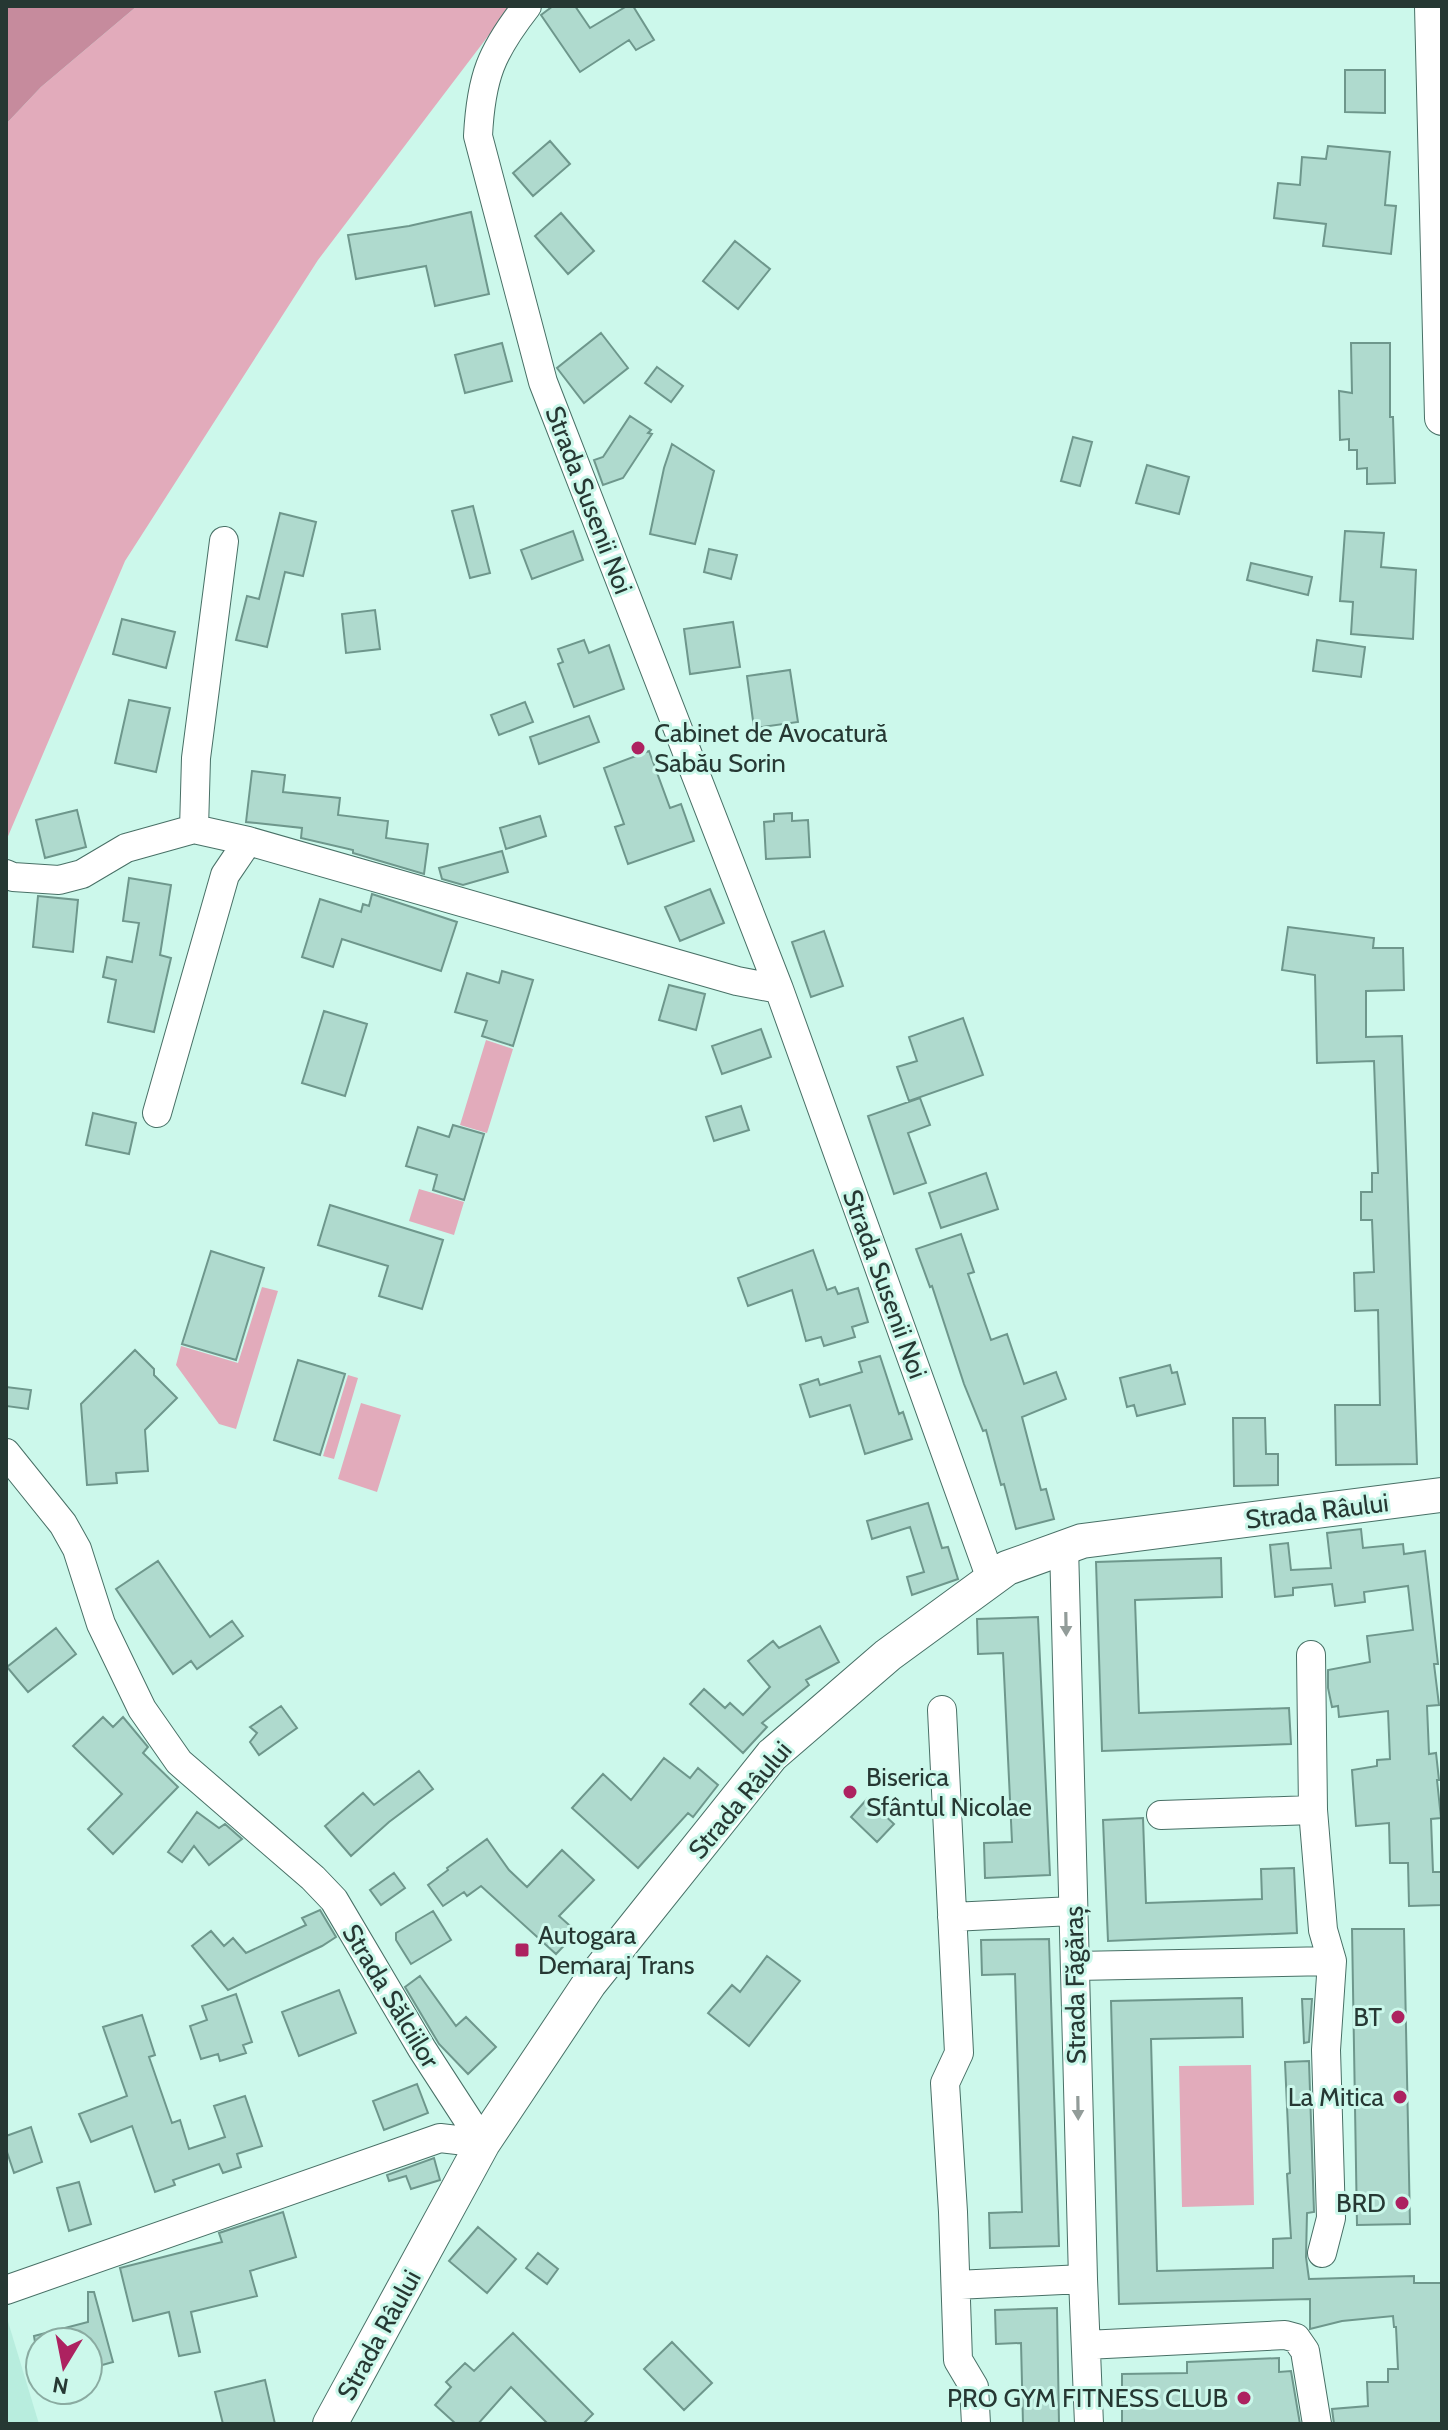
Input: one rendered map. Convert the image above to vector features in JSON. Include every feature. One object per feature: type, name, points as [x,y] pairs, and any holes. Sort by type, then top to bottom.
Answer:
[{"type":"main road","points":[[1432,6],[1442,418]]},
{"type":"main road","name":"Strada Râului","points":[[330,2424],[483,2143],[589,1984],[772,1755],[888,1655],[1007,1568],[1064,1546],[1099,1537],[1442,1495]]},
{"type":"street","name":"Strada Susenii Noi","points":[[527,6],[489,63],[480,100],[478,136],[543,382],[779,989],[991,1579]]},
{"type":"street","points":[[194,829],[196,758],[224,541]]},
{"type":"street","points":[[6,874],[59,880],[82,874],[126,848],[194,829],[248,841],[722,977],[779,989]]},
{"type":"street","points":[[157,1113],[225,875],[248,841]]},
{"type":"street","name":"Strada Sălciilor","points":[[6,1453],[28,1477],[70,1536],[101,1624],[142,1709],[164,1741],[179,1762],[313,1878],[334,1900],[422,2049],[483,2143]]},
{"type":"street","name":"Strada Făgăraș","points":[[1064,1546],[1089,2424]]},
{"type":"street","points":[[1311,1655],[1313,1810],[1323,1930],[1332,1961],[1326,2050],[1331,2218],[1322,2253]]},
{"type":"street","points":[[942,1710],[959,2053],[945,2083],[958,2360],[974,2387],[976,2424]]},
{"type":"street","points":[[1161,1815],[1313,1810]]},
{"type":"street","points":[[952,1917],[1073,1911]]},
{"type":"street","points":[[1075,1966],[1332,1961]]},
{"type":"street","points":[[6,2290],[440,2138],[483,2143]]},
{"type":"street","points":[[956,2285],[1083,2279]]},
{"type":"street","points":[[1086,2345],[1285,2335],[1296,2338],[1305,2351],[1317,2424]]},
{"type":"shaded area","points":[[6,6],[137,6],[41,87],[6,124]]},
{"type":"shaded area","points":[[137,6],[511,6],[318,260],[125,561],[6,841],[6,124],[41,87]]},
{"type":"shaded area","points":[[486,1040],[513,1049],[487,1133],[460,1125]]},
{"type":"shaded area","points":[[419,1189],[464,1202],[454,1235],[409,1221]]},
{"type":"shaded area","points":[[262,1287],[278,1291],[236,1429],[219,1424],[176,1365],[181,1346],[238,1363]]},
{"type":"shaded area","points":[[348,1375],[358,1378],[334,1459],[323,1456]]},
{"type":"shaded area","points":[[361,1403],[401,1415],[377,1492],[338,1479]]},
{"type":"shaded area","points":[[1251,2065],[1254,2205],[1182,2207],[1179,2066]]},
{"type":"shaded area","points":[[6,2315],[24,2374],[24,2406],[34,2406],[39,2424],[6,2424]]},
{"type":"building","points":[[553,6],[575,6],[590,28],[627,6],[633,6],[654,40],[636,50],[629,40],[580,72],[541,15]]},
{"type":"building","points":[[1345,70],[1385,70],[1385,113],[1345,112]]},
{"type":"building","points":[[550,141],[570,164],[533,196],[513,173]]},
{"type":"building","points":[[1328,146],[1390,152],[1385,205],[1396,206],[1391,254],[1323,246],[1326,224],[1274,218],[1278,183],[1300,185],[1302,157],[1326,159]]},
{"type":"building","points":[[471,212],[489,294],[435,306],[426,266],[356,279],[348,235]]},
{"type":"building","points":[[561,213],[594,251],[568,274],[535,236]]},
{"type":"building","points":[[735,241],[770,269],[738,309],[703,281]]},
{"type":"building","points":[[601,333],[628,368],[584,403],[557,368]]},
{"type":"building","points":[[502,343],[512,381],[465,393],[455,355]]},
{"type":"building","points":[[1351,343],[1390,343],[1390,417],[1393,417],[1395,483],[1367,484],[1367,468],[1357,469],[1357,450],[1349,450],[1349,439],[1340,440],[1339,391],[1352,393]]},
{"type":"building","points":[[657,367],[683,386],[671,402],[645,383]]},
{"type":"building","points":[[630,416],[651,430],[648,433],[652,434],[623,478],[603,485],[594,460],[603,457]]},
{"type":"building","points":[[1073,437],[1092,442],[1080,486],[1061,481]]},
{"type":"building","points":[[672,444],[714,471],[695,544],[650,534]]},
{"type":"building","points":[[1147,465],[1189,477],[1179,514],[1136,503]]},
{"type":"building","points":[[473,506],[490,573],[470,578],[452,511]]},
{"type":"building","points":[[280,513],[316,522],[303,576],[285,572],[267,647],[236,640],[247,596],[259,599]]},
{"type":"building","points":[[573,531],[583,560],[532,579],[521,550]]},
{"type":"building","points":[[1345,531],[1384,533],[1381,567],[1416,570],[1413,639],[1351,634],[1353,602],[1340,601]]},
{"type":"building","points":[[709,549],[737,555],[731,579],[704,572]]},
{"type":"building","points":[[1251,563],[1312,577],[1308,595],[1247,580]]},
{"type":"building","points":[[375,610],[380,649],[346,653],[342,614]]},
{"type":"building","points":[[122,619],[175,632],[166,668],[113,654]]},
{"type":"building","points":[[733,622],[740,667],[690,674],[684,629]]},
{"type":"building","points":[[584,640],[589,653],[609,645],[624,689],[574,707],[558,664],[563,662],[558,649]]},
{"type":"building","points":[[1317,640],[1365,647],[1361,677],[1313,671]]},
{"type":"building","points":[[790,670],[798,722],[754,728],[747,676]]},
{"type":"building","points":[[129,700],[170,708],[156,772],[115,763]]},
{"type":"building","points":[[525,702],[533,722],[499,735],[491,715]]},
{"type":"building","points":[[589,716],[599,742],[539,764],[530,737]]},
{"type":"building","points":[[649,751],[670,808],[681,804],[694,841],[628,864],[615,827],[624,824],[604,768]]},
{"type":"building","points":[[252,771],[285,775],[283,792],[340,798],[338,815],[388,821],[386,838],[428,844],[424,874],[353,853],[353,850],[301,838],[302,828],[246,822]]},
{"type":"building","points":[[77,810],[86,847],[45,858],[36,820]]},
{"type":"building","points":[[792,813],[792,821],[808,820],[810,857],[766,859],[764,822],[774,821],[774,814]]},
{"type":"building","points":[[540,816],[546,836],[506,849],[500,828]]},
{"type":"building","points":[[502,851],[508,872],[463,885],[442,879],[439,868]]},
{"type":"building","points":[[129,878],[171,885],[160,955],[171,958],[154,1032],[108,1022],[116,980],[103,977],[107,957],[132,962],[139,923],[123,921]]},
{"type":"building","points":[[710,889],[724,923],[680,941],[665,907]]},
{"type":"building","points":[[372,894],[457,922],[441,971],[342,939],[333,967],[302,957],[320,899],[361,912],[363,904],[369,906]]},
{"type":"building","points":[[38,896],[78,900],[73,952],[33,947]]},
{"type":"building","points":[[1288,927],[1374,938],[1373,948],[1403,948],[1404,990],[1366,991],[1366,1037],[1402,1036],[1417,1464],[1336,1465],[1335,1405],[1380,1405],[1378,1310],[1355,1311],[1354,1273],[1374,1272],[1372,1220],[1361,1220],[1361,1192],[1372,1192],[1372,1173],[1378,1173],[1374,1061],[1317,1063],[1315,975],[1282,970]]},
{"type":"building","points":[[824,931],[843,986],[811,997],[792,942]]},
{"type":"building","points":[[502,971],[533,980],[513,1046],[482,1036],[487,1021],[455,1012],[467,973],[499,983]]},
{"type":"building","points":[[669,985],[705,994],[696,1030],[659,1020]]},
{"type":"building","points":[[324,1011],[367,1024],[345,1096],[302,1083]]},
{"type":"building","points":[[963,1018],[983,1075],[909,1101],[897,1067],[917,1061],[909,1037]]},
{"type":"building","points":[[761,1029],[771,1057],[722,1074],[712,1046]]},
{"type":"building","points":[[920,1098],[930,1125],[908,1133],[926,1183],[894,1194],[868,1116]]},
{"type":"building","points":[[741,1106],[749,1130],[714,1141],[706,1117]]},
{"type":"building","points":[[93,1113],[136,1123],[129,1154],[86,1145]]},
{"type":"building","points":[[453,1125],[484,1134],[464,1200],[433,1190],[437,1175],[406,1166],[418,1127],[449,1137]]},
{"type":"building","points":[[986,1173],[998,1209],[941,1228],[929,1193]]},
{"type":"building","points":[[330,1205],[443,1240],[422,1309],[379,1296],[388,1266],[318,1245]]},
{"type":"building","points":[[961,1234],[974,1272],[968,1274],[991,1340],[1007,1334],[1024,1384],[1056,1372],[1066,1399],[1022,1417],[1041,1490],[1046,1489],[1054,1519],[1016,1529],[986,1430],[983,1431],[964,1384],[932,1286],[916,1249]]},
{"type":"building","points":[[813,1250],[827,1290],[835,1287],[838,1294],[858,1288],[868,1322],[852,1327],[855,1337],[824,1346],[821,1337],[806,1341],[792,1290],[748,1306],[738,1278]]},
{"type":"building","points":[[211,1251],[264,1268],[236,1360],[182,1344]]},
{"type":"building","points":[[135,1350],[177,1398],[145,1430],[148,1471],[116,1473],[117,1483],[87,1485],[81,1404]]},
{"type":"building","points":[[880,1356],[899,1414],[903,1412],[912,1439],[865,1454],[850,1405],[810,1417],[800,1385],[818,1379],[820,1385],[862,1372],[859,1362]]},
{"type":"building","points":[[298,1360],[345,1374],[320,1455],[274,1440]]},
{"type":"building","points":[[1170,1365],[1172,1373],[1177,1372],[1185,1404],[1137,1416],[1134,1405],[1127,1407],[1120,1378]]},
{"type":"building","points":[[6,1387],[31,1390],[28,1409],[6,1406]]},
{"type":"building","points":[[1233,1418],[1265,1418],[1266,1454],[1278,1454],[1278,1485],[1234,1486]]},
{"type":"building","points":[[928,1503],[942,1548],[948,1547],[958,1579],[912,1595],[907,1577],[924,1572],[910,1527],[872,1539],[867,1521]]},
{"type":"building","points":[[1361,1529],[1363,1548],[1403,1544],[1404,1554],[1425,1551],[1438,1664],[1434,1664],[1439,1705],[1427,1706],[1429,1754],[1436,1753],[1441,1818],[1431,1819],[1433,1872],[1442,1872],[1442,1905],[1409,1906],[1408,1863],[1390,1863],[1389,1823],[1356,1826],[1352,1770],[1377,1766],[1377,1760],[1390,1759],[1388,1711],[1339,1717],[1338,1706],[1332,1707],[1328,1688],[1328,1670],[1370,1662],[1367,1636],[1413,1630],[1408,1586],[1364,1592],[1365,1602],[1335,1606],[1332,1584],[1293,1588],[1293,1595],[1275,1597],[1270,1545],[1288,1543],[1291,1570],[1331,1568],[1327,1533]]},
{"type":"building","points":[[1221,1558],[1222,1597],[1135,1600],[1139,1713],[1289,1708],[1291,1744],[1102,1751],[1096,1562]]},
{"type":"building","points":[[158,1561],[210,1637],[232,1621],[243,1636],[197,1669],[191,1661],[173,1674],[116,1589]]},
{"type":"building","points":[[1038,1617],[1050,1875],[985,1878],[984,1843],[1012,1842],[1003,1653],[978,1654],[977,1619]]},
{"type":"building","points":[[820,1626],[839,1662],[806,1680],[809,1685],[762,1723],[767,1727],[743,1753],[690,1704],[704,1689],[725,1708],[730,1703],[743,1715],[770,1687],[748,1661],[773,1641],[779,1648]]},
{"type":"building","points":[[56,1628],[76,1654],[28,1692],[7,1667]]},
{"type":"building","points":[[281,1706],[297,1728],[259,1755],[250,1742],[257,1733],[250,1727]]},
{"type":"building","points":[[103,1717],[113,1727],[123,1717],[148,1747],[143,1753],[178,1787],[113,1854],[88,1829],[122,1794],[73,1746]]},
{"type":"building","points":[[664,1758],[690,1778],[698,1768],[718,1785],[693,1817],[688,1813],[638,1868],[572,1808],[603,1774],[631,1800]]},
{"type":"building","points":[[419,1771],[433,1789],[351,1856],[325,1826],[363,1793],[374,1805]]},
{"type":"building","points":[[867,1799],[894,1824],[877,1842],[851,1817]]},
{"type":"building","points":[[197,1812],[219,1828],[225,1824],[242,1839],[209,1865],[194,1846],[182,1862],[168,1852]]},
{"type":"building","points":[[1143,1818],[1146,1903],[1262,1899],[1261,1869],[1294,1868],[1297,1933],[1108,1941],[1103,1820]]},
{"type":"building","points":[[487,1839],[509,1870],[527,1887],[562,1850],[594,1880],[559,1916],[577,1932],[556,1954],[481,1886],[467,1896],[464,1892],[443,1906],[428,1885]]},
{"type":"building","points":[[394,1873],[405,1888],[381,1905],[370,1890]]},
{"type":"building","points":[[320,1910],[336,1937],[228,1990],[192,1946],[211,1931],[224,1946],[233,1938],[246,1953],[306,1925],[302,1918]]},
{"type":"building","points":[[433,1911],[451,1940],[411,1964],[396,1940],[396,1933]]},
{"type":"building","points":[[1352,1929],[1404,1929],[1410,2224],[1357,2225]]},
{"type":"building","points":[[1049,1939],[1059,2246],[990,2248],[989,2213],[1022,2212],[1015,1974],[982,1975],[981,1940]]},
{"type":"building","points":[[767,1956],[800,1981],[749,2046],[708,2013],[732,1985],[740,1992]]},
{"type":"building","points":[[420,1976],[456,2026],[466,2017],[496,2047],[468,2074],[439,2044],[405,1987]]},
{"type":"building","points":[[339,1990],[356,2033],[299,2056],[282,2012]]},
{"type":"building","points":[[236,1994],[252,2042],[243,2045],[246,2053],[220,2061],[218,2054],[201,2059],[190,2026],[207,2020],[202,2006]]},
{"type":"building","points":[[1242,1998],[1243,2037],[1151,2039],[1157,2271],[1273,2268],[1273,2239],[1291,2238],[1285,2062],[1309,2061],[1314,2212],[1307,2213],[1309,2279],[1414,2276],[1414,2283],[1442,2283],[1442,2424],[1334,2424],[1332,2409],[1368,2406],[1367,2382],[1388,2382],[1388,2369],[1398,2369],[1393,2316],[1342,2321],[1310,2329],[1310,2299],[1119,2304],[1111,2001]]},
{"type":"building","points":[[1302,1999],[1312,1999],[1309,2042],[1304,2043]]},
{"type":"building","points":[[142,2015],[155,2055],[149,2057],[172,2123],[180,2120],[189,2149],[225,2137],[214,2106],[245,2096],[262,2146],[237,2154],[241,2167],[223,2173],[219,2164],[173,2180],[175,2185],[155,2192],[132,2126],[91,2142],[79,2114],[127,2096],[103,2027]]},
{"type":"building","points":[[417,2084],[428,2113],[384,2130],[373,2101]]},
{"type":"building","points":[[31,2127],[42,2162],[14,2173],[6,2149],[6,2136]]},
{"type":"building","points":[[434,2158],[440,2180],[411,2189],[406,2176],[389,2181],[387,2175]]},
{"type":"building","points":[[79,2182],[91,2224],[69,2231],[57,2188]]},
{"type":"building","points":[[283,2212],[296,2257],[250,2271],[257,2296],[191,2312],[200,2352],[179,2356],[169,2312],[133,2321],[120,2268],[222,2242],[219,2233]]},
{"type":"building","points":[[478,2227],[516,2259],[487,2293],[449,2261]]},
{"type":"building","points":[[538,2253],[558,2269],[547,2284],[526,2268]]},
{"type":"building","points":[[88,2292],[94,2292],[103,2326],[73,2326],[88,2322]]},
{"type":"building","points":[[1057,2308],[1059,2424],[1023,2424],[1021,2343],[996,2344],[995,2310]]},
{"type":"building","points":[[104,2329],[113,2362],[104,2365]]},
{"type":"building","points":[[513,2333],[593,2414],[583,2424],[548,2424],[511,2387],[478,2424],[456,2424],[435,2405],[451,2387],[446,2382],[465,2363],[474,2371]]},
{"type":"building","points":[[672,2342],[712,2383],[684,2410],[644,2369]]},
{"type":"building","name":"PRO GYM FITNESS CLUB","points":[[1279,2358],[1279,2372],[1291,2371],[1300,2424],[1122,2424],[1122,2374],[1187,2373],[1187,2362]]},
{"type":"building","points":[[265,2380],[275,2424],[223,2424],[215,2392]]},
{"type":"place","name":"Cabinet de Avocatură Sabău Sorin","points":[[638,748]]},
{"type":"place","name":"Biserica Sfântul Nicolae","points":[[850,1792]]},
{"type":"place","name":"Autogara Demaraj Trans","points":[[522,1950]]},
{"type":"place","name":"BT","points":[[1398,2017]]},
{"type":"place","name":"La Mitica","points":[[1400,2097]]},
{"type":"place","name":"BRD","points":[[1402,2203]]},
{"type":"place","name":"PRO GYM FITNESS CLUB","points":[[1244,2398]]}]
